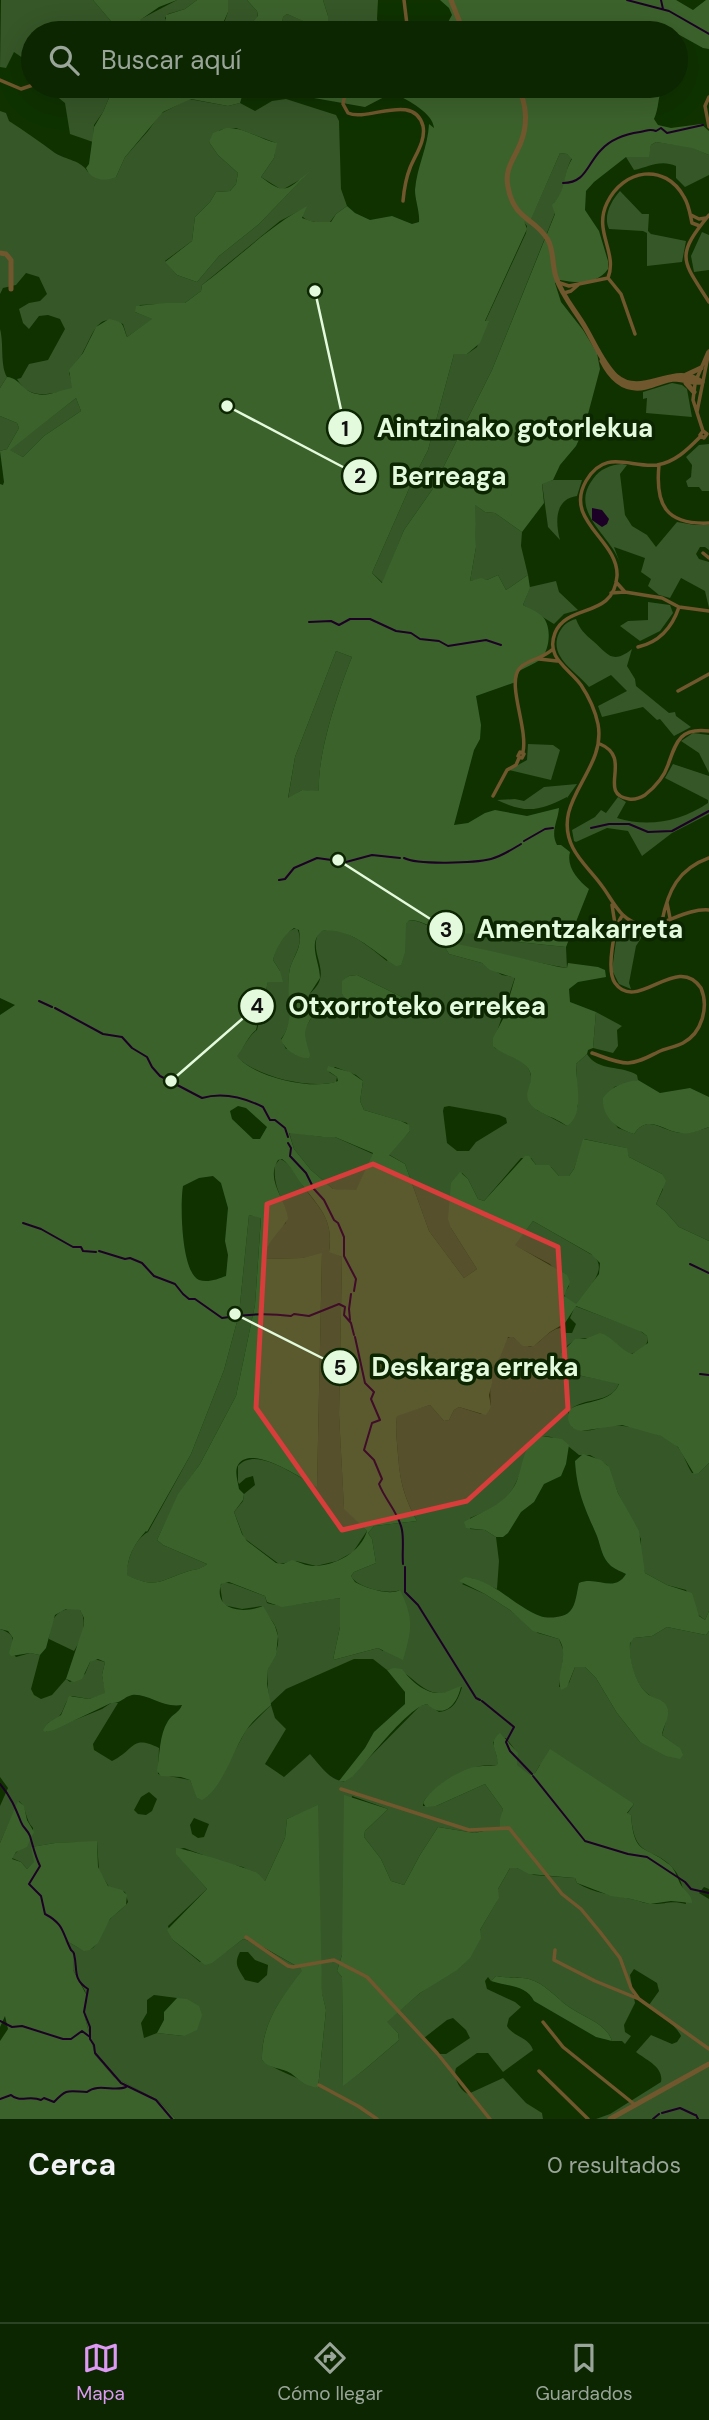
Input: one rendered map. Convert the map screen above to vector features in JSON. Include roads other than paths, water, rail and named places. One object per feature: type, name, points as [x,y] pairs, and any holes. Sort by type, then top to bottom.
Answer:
[{"type":"street","points":[[404,0],[407,21]]},
{"type":"street","points":[[451,0],[459,21]]},
{"type":"street","points":[[0,80],[21,89]]},
{"type":"street","points":[[709,96],[705,106],[709,127]]},
{"type":"street","points":[[344,98],[348,113],[360,117],[383,110],[404,110],[414,113],[422,125],[422,139],[407,177],[403,201]]},
{"type":"street","points":[[522,98],[525,122],[521,143],[509,166],[507,186],[519,215],[535,226],[548,240],[563,293],[612,372],[627,383],[645,384],[664,377],[686,375],[701,368]]},
{"type":"street","points":[[608,278],[612,260],[602,231],[603,217],[607,204],[622,183],[638,174],[657,174],[669,179],[678,189],[685,198],[690,214],[692,238]]},
{"type":"street","points":[[690,214],[695,217],[708,217]]},
{"type":"street","points":[[695,217],[699,226]]},
{"type":"street","points":[[708,217],[699,226],[687,250],[687,268],[709,302]]},
{"type":"street","points":[[692,223],[699,226]]},
{"type":"street","points":[[0,253],[6,254],[10,260],[11,289]]},
{"type":"street","points":[[558,282],[569,286],[608,278]]},
{"type":"street","points":[[608,278],[621,294],[635,334]]},
{"type":"street","points":[[563,293],[580,284]]},
{"type":"street","points":[[563,293],[569,286]]},
{"type":"street","points":[[570,305],[571,291]]},
{"type":"street","points":[[590,336],[610,375],[620,383],[643,388],[672,379],[698,381]]},
{"type":"street","points":[[694,392],[709,351]]},
{"type":"street","points":[[697,412],[698,381],[709,351]]},
{"type":"street","points":[[686,375],[698,381]]},
{"type":"street","points":[[680,380],[694,392],[697,412],[706,436],[668,462],[656,465],[609,462],[594,471],[587,480],[583,490],[583,512],[596,536],[612,553],[617,566],[616,582],[605,601],[594,609],[574,614],[564,620],[555,634],[552,649],[557,661],[579,682],[588,696],[595,711],[600,744],[587,777],[572,800],[567,819],[567,829],[575,852],[622,916],[643,925],[692,910],[709,910]]},
{"type":"street","points":[[656,465],[660,501],[665,510],[687,522],[709,523]]},
{"type":"street","points":[[703,553],[709,558]]},
{"type":"street","points":[[616,582],[625,592]]},
{"type":"street","points":[[611,593],[625,592],[662,598],[671,600],[679,607],[709,611]]},
{"type":"street","points":[[638,646],[664,634],[674,621],[679,607]]},
{"type":"street","points":[[493,796],[507,770],[523,757],[525,733],[514,680],[521,666],[539,659],[552,649]]},
{"type":"street","points":[[539,659],[557,661]]},
{"type":"street","points":[[678,691],[709,674]]},
{"type":"street","points":[[600,744],[610,748],[615,755],[615,789],[623,797],[633,800],[656,786],[680,738],[694,731],[709,731]]},
{"type":"street","points":[[662,921],[670,891],[682,874],[709,858]]},
{"type":"street","points":[[666,901],[670,918]]},
{"type":"street","points":[[592,1053],[617,1062],[644,1059],[690,1038],[700,1027],[706,1014],[707,1003],[703,990],[689,978],[672,977],[632,992],[618,986],[611,971],[616,926],[612,902]]},
{"type":"street","points":[[616,926],[622,916]]},
{"type":"street","points":[[341,1789],[446,1825],[469,1830],[509,1828],[562,1894],[581,1909],[600,1932],[623,1964],[631,1988],[639,1999]]},
{"type":"street","points":[[246,1937],[288,1966],[334,1960],[367,1977],[449,2067],[490,2119]]},
{"type":"street","points":[[555,1950],[554,1959],[595,1981],[639,1999],[709,2049]]},
{"type":"street","points":[[543,2022],[563,2047],[634,2105]]},
{"type":"street","points":[[610,2119],[709,2064]]},
{"type":"street","points":[[539,2071],[588,2119]]},
{"type":"street","points":[[319,2085],[358,2105],[377,2119]]},
{"type":"waterway","points":[[627,0],[669,11],[686,21]]},
{"type":"waterway","points":[[661,0],[663,9]]},
{"type":"waterway","points":[[688,22],[709,34]]},
{"type":"waterway","points":[[563,183],[577,180],[596,155],[619,138],[648,130],[656,131],[661,128],[667,133],[703,125]]},
{"type":"waterway","points":[[309,622],[331,621],[339,625],[350,619],[370,619],[396,631],[411,633],[420,639],[439,641],[448,646],[486,640],[501,645]]},
{"type":"waterway","points":[[591,828],[629,824],[648,832],[672,831],[709,811]]},
{"type":"waterway","points":[[524,841],[545,829],[553,828]]},
{"type":"waterway","points":[[404,858],[433,862],[483,860],[499,856],[521,844]]},
{"type":"waterway","points":[[279,880],[285,879],[294,868],[317,858],[346,862],[372,855],[400,858]]},
{"type":"waterway","points":[[39,1001],[52,1007]]},
{"type":"waterway","points":[[55,1008],[103,1034],[122,1037],[132,1048],[147,1057],[160,1076],[202,1098],[233,1096],[263,1107],[270,1120],[275,1120],[285,1128],[288,1137]]},
{"type":"waterway","points":[[288,1143],[291,1148],[290,1156],[306,1173],[338,1223],[344,1237],[344,1256],[356,1279],[354,1291]]},
{"type":"waterway","points":[[23,1223],[41,1229],[73,1247],[81,1247],[83,1251],[96,1252]]},
{"type":"waterway","points":[[99,1251],[142,1263],[154,1276],[175,1284],[189,1299],[195,1299],[222,1318],[256,1314],[309,1316],[339,1304],[345,1307],[344,1315],[351,1323],[354,1335]]},
{"type":"waterway","points":[[690,1264],[709,1273]]},
{"type":"waterway","points":[[350,1320],[351,1294]]},
{"type":"waterway","points":[[355,1337],[365,1383],[374,1392],[371,1399],[380,1420],[372,1423],[364,1450],[374,1460],[382,1479],[379,1484],[400,1524],[403,1564]]},
{"type":"waterway","points":[[700,1374],[709,1375]]},
{"type":"waterway","points":[[405,1567],[405,1592],[418,1605],[476,1698],[480,1700]]},
{"type":"waterway","points":[[482,1701],[514,1727],[506,1742],[510,1751],[532,1774]]},
{"type":"waterway","points":[[533,1776],[585,1841],[647,1857],[685,1882],[691,1889],[709,1893]]},
{"type":"waterway","points":[[0,1784],[29,1834],[40,1866],[29,1884],[41,1896],[45,1914],[62,1929],[74,1953],[78,1977],[88,1989],[84,2012],[95,2053],[121,2083],[156,2100],[172,2119]]},
{"type":"waterway","points":[[0,2021],[12,2027],[22,2026],[63,2039],[71,2039],[82,2031],[90,2037]]},
{"type":"waterway","points":[[0,2099],[11,2095],[18,2098],[44,2098],[54,2102],[68,2091],[87,2092],[96,2088],[126,2087]]},
{"type":"waterway","points":[[662,2113],[680,2108],[695,2115]]},
{"type":"waterway","points":[[653,2119],[659,2114]]},
{"type":"waterway","points":[[696,2115],[698,2119]]},
{"type":"place","name":"Aintzinako gotorlekua","points":[[315,291]]},
{"type":"place","name":"Berreaga","points":[[227,406]]},
{"type":"place","name":"Amentzakarreta","points":[[338,860]]},
{"type":"place","name":"Otxorroteko errekea","points":[[171,1081]]},
{"type":"place","name":"Deskarga erreka","points":[[235,1314]]}]
